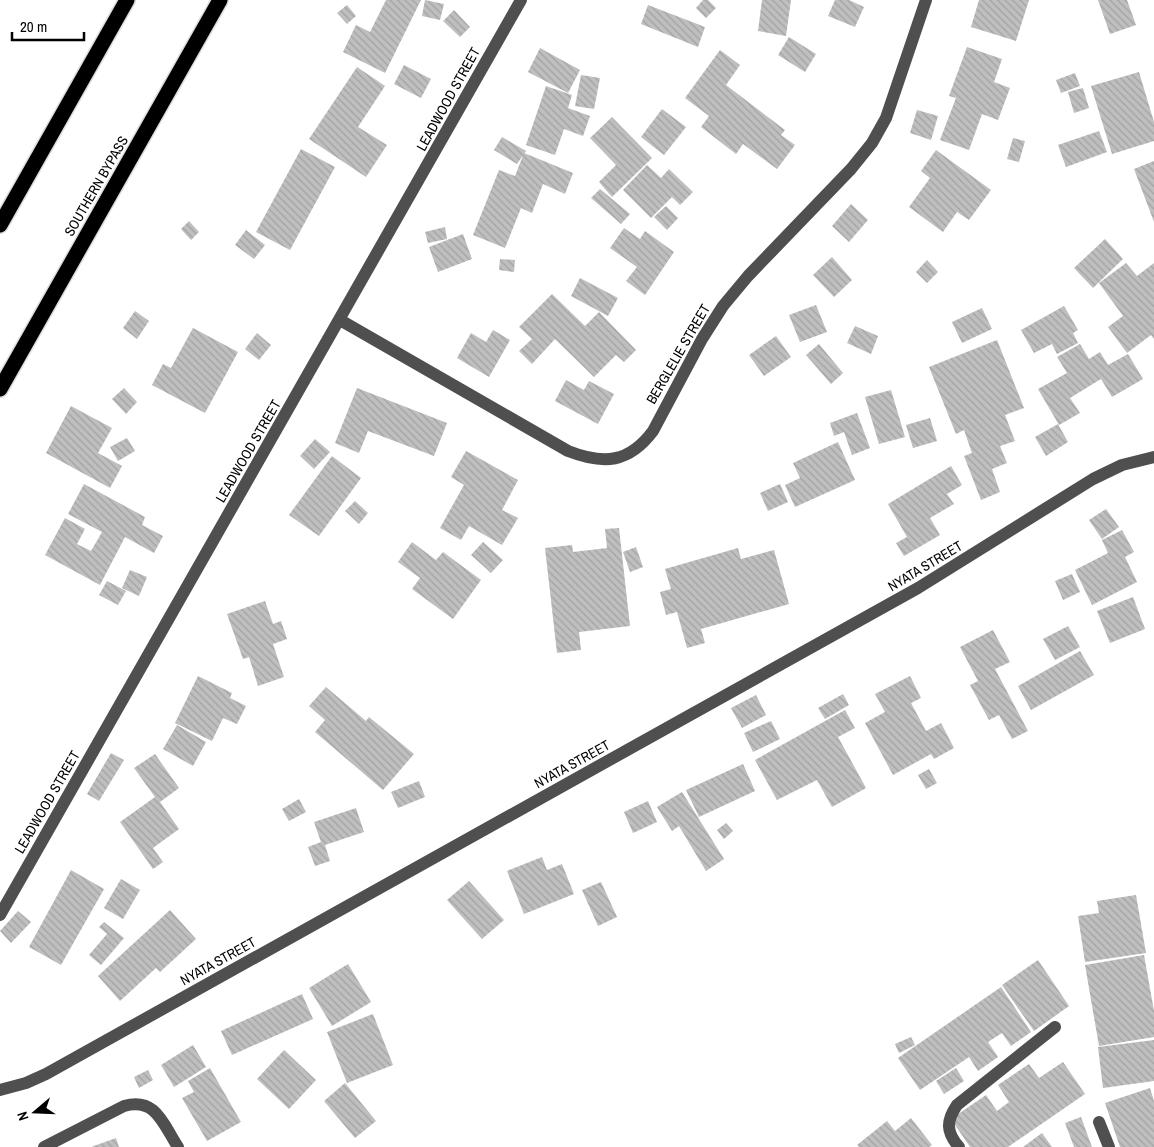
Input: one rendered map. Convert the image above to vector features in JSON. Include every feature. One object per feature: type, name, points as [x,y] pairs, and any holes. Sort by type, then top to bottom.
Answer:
[{"type":"highway","points":[[0,226],[127,0]]},
{"type":"highway","name":"SOUTHERN BYPASS","points":[[0,389],[220,0]]},
{"type":"street","name":"LEADWOOD STREET","points":[[0,915],[521,0]]},
{"type":"street","name":"BERGLELIE STREET","points":[[340,320],[568,451],[600,460],[616,459],[630,453],[644,443],[652,431],[702,339],[723,306],[748,276],[851,169],[872,143],[886,118],[893,100],[926,0]]},
{"type":"street","name":"NYATA STREET","points":[[0,1090],[26,1084],[46,1074],[918,588],[1093,479],[1122,465],[1154,457]]},
{"type":"street","points":[[959,1147],[948,1129],[950,1115],[957,1105],[1056,1027]]},
{"type":"street","points":[[44,1147],[124,1106],[136,1102],[148,1106],[158,1114],[178,1147]]},
{"type":"street","points":[[1099,1122],[1109,1147]]},
{"type":"building","points":[[386,0],[421,0],[385,73],[343,52],[356,25],[370,32]]},
{"type":"building","points":[[425,0],[444,4],[440,20],[422,16]]},
{"type":"building","points":[[703,0],[708,0],[716,8],[706,18],[696,8]]},
{"type":"building","points":[[762,0],[791,0],[786,36],[758,31]]},
{"type":"building","points":[[835,0],[849,0],[864,7],[855,27],[828,16]]},
{"type":"building","points":[[979,0],[1029,0],[1016,41],[971,27]]},
{"type":"building","points":[[1098,0],[1127,0],[1136,25],[1110,34]]},
{"type":"building","points":[[347,5],[356,16],[347,24],[337,13]]},
{"type":"building","points":[[648,5],[705,27],[698,47],[641,24]]},
{"type":"building","points":[[454,10],[470,27],[460,37],[443,21]]},
{"type":"building","points":[[789,37],[816,54],[805,72],[778,55]]},
{"type":"building","points":[[967,47],[1002,59],[994,82],[1010,88],[998,120],[982,114],[969,150],[940,140],[956,98],[949,96]]},
{"type":"building","points":[[540,48],[580,70],[568,93],[528,72]]},
{"type":"building","points":[[720,50],[740,65],[726,85],[785,130],[781,135],[795,145],[777,169],[743,144],[736,154],[701,127],[709,116],[685,98]]},
{"type":"building","points":[[404,65],[431,79],[421,98],[394,84]]},
{"type":"building","points":[[357,67],[385,86],[358,127],[387,145],[366,177],[309,139]]},
{"type":"building","points":[[1139,72],[1154,122],[1154,141],[1112,154],[1091,86]]},
{"type":"building","points":[[1075,73],[1080,86],[1061,93],[1056,80]]},
{"type":"building","points":[[581,75],[600,78],[594,109],[575,106]]},
{"type":"building","points":[[546,86],[572,95],[568,108],[590,116],[583,136],[564,129],[555,155],[526,145]]},
{"type":"building","points":[[1083,88],[1089,108],[1074,113],[1068,92]]},
{"type":"building","points":[[662,109],[686,127],[664,155],[641,137]]},
{"type":"building","points":[[917,110],[938,116],[931,140],[910,133]]},
{"type":"building","points":[[612,117],[652,158],[612,197],[599,182],[616,165],[590,138]]},
{"type":"building","points":[[1099,131],[1107,152],[1066,167],[1058,145]]},
{"type":"building","points":[[502,137],[526,151],[517,164],[494,150]]},
{"type":"building","points":[[1013,138],[1025,141],[1019,162],[1007,159]]},
{"type":"building","points":[[301,149],[335,167],[290,250],[256,232]]},
{"type":"building","points":[[936,150],[991,190],[969,220],[957,212],[943,232],[909,207],[930,178],[921,171]]},
{"type":"building","points":[[524,153],[573,173],[565,194],[543,184],[532,213],[521,208],[505,248],[473,235],[499,170],[515,176]]},
{"type":"building","points":[[1154,161],[1154,222],[1134,169]]},
{"type":"building","points":[[647,165],[661,178],[669,169],[693,192],[680,205],[672,197],[651,218],[623,190]]},
{"type":"building","points":[[600,189],[630,214],[621,224],[591,198]]},
{"type":"building","points":[[851,204],[868,220],[849,242],[832,226]]},
{"type":"building","points":[[666,206],[678,218],[667,230],[654,217]]},
{"type":"building","points":[[189,221],[199,232],[191,240],[181,229]]},
{"type":"building","points":[[445,227],[447,239],[428,243],[425,232]]},
{"type":"building","points":[[624,228],[640,239],[645,231],[674,252],[645,295],[626,281],[637,267],[610,248]]},
{"type":"building","points":[[246,230],[265,245],[254,259],[235,245]]},
{"type":"building","points":[[463,234],[472,259],[438,272],[429,247]]},
{"type":"building","points":[[1105,239],[1123,259],[1093,288],[1074,268]]},
{"type":"building","points":[[832,257],[852,280],[834,297],[813,275]]},
{"type":"building","points":[[500,259],[515,260],[514,272],[499,270]]},
{"type":"building","points":[[927,260],[938,272],[927,283],[916,272]]},
{"type":"building","points":[[1126,263],[1137,276],[1154,263],[1154,339],[1151,335],[1127,353],[1108,327],[1123,316],[1099,283]]},
{"type":"building","points":[[580,278],[618,298],[608,316],[571,296]]},
{"type":"building","points":[[552,294],[585,326],[599,312],[636,350],[624,362],[616,355],[594,377],[555,339],[532,364],[519,351],[532,339],[519,327]]},
{"type":"building","points":[[816,305],[827,332],[800,342],[789,315]]},
{"type":"building","points":[[1064,306],[1078,330],[1073,333],[1078,343],[1057,354],[1052,344],[1034,353],[1021,330]]},
{"type":"building","points":[[982,308],[992,329],[962,343],[952,322]]},
{"type":"building","points":[[135,311],[149,321],[137,339],[123,328]]},
{"type":"building","points":[[855,326],[878,336],[871,354],[847,343]]},
{"type":"building","points":[[193,328],[238,352],[205,413],[152,385],[163,364],[171,368]]},
{"type":"building","points":[[493,330],[510,340],[489,377],[457,358],[471,333],[486,342]]},
{"type":"building","points":[[257,333],[271,345],[259,360],[245,349]]},
{"type":"building","points":[[776,336],[791,357],[764,376],[749,355]]},
{"type":"building","points":[[997,340],[1024,408],[1005,415],[1015,441],[1000,446],[1007,463],[992,469],[1000,492],[981,500],[964,456],[972,453],[964,430],[956,434],[929,367]]},
{"type":"building","points":[[819,344],[843,373],[831,384],[806,355]]},
{"type":"building","points":[[1080,344],[1089,359],[1100,352],[1108,365],[1128,354],[1143,379],[1112,397],[1101,379],[1070,398],[1080,413],[1059,425],[1038,389],[1067,373],[1057,357]]},
{"type":"building","points":[[566,380],[584,390],[589,381],[614,394],[598,424],[555,401]]},
{"type":"building","points":[[124,388],[137,402],[126,414],[112,399]]},
{"type":"building","points":[[357,388],[447,423],[434,456],[368,431],[359,453],[335,443]]},
{"type":"building","points":[[891,390],[905,437],[879,444],[865,397]]},
{"type":"building","points":[[71,406],[112,428],[98,453],[122,466],[110,488],[46,453]]},
{"type":"building","points":[[857,413],[870,448],[852,455],[844,432],[834,436],[830,423]]},
{"type":"building","points":[[930,418],[937,441],[913,448],[906,425]]},
{"type":"building","points":[[1058,424],[1068,442],[1046,456],[1035,437]]},
{"type":"building","points":[[127,438],[135,451],[118,461],[110,447]]},
{"type":"building","points":[[315,439],[330,452],[314,469],[300,456]]},
{"type":"building","points":[[838,442],[855,480],[795,507],[785,485],[800,478],[793,463]]},
{"type":"building","points":[[466,451],[518,480],[502,510],[518,518],[502,545],[469,526],[461,540],[440,528],[464,485],[451,477]]},
{"type":"building","points":[[332,456],[361,478],[319,536],[289,515]]},
{"type":"building","points":[[951,466],[962,485],[947,494],[954,504],[930,518],[940,535],[904,556],[896,543],[907,537],[888,504]]},
{"type":"building","points":[[84,484],[145,517],[142,525],[163,536],[154,553],[125,537],[100,585],[45,555],[65,518],[85,529],[77,544],[91,551],[102,532],[68,514]]},
{"type":"building","points":[[780,484],[788,502],[768,511],[760,493]]},
{"type":"building","points":[[355,501],[368,513],[359,524],[345,511]]},
{"type":"building","points":[[1106,509],[1119,527],[1102,539],[1089,520]]},
{"type":"building","points":[[619,528],[630,626],[579,632],[581,650],[557,653],[545,548],[572,545],[573,552],[607,548],[605,529]]},
{"type":"building","points":[[1122,530],[1134,552],[1125,557],[1137,582],[1092,605],[1075,570],[1108,553],[1102,540]]},
{"type":"building","points":[[412,542],[436,560],[443,552],[481,580],[453,619],[412,589],[420,578],[398,562]]},
{"type":"building","points":[[483,542],[503,560],[491,573],[471,555]]},
{"type":"building","points":[[636,547],[643,567],[630,572],[623,552]]},
{"type":"building","points":[[738,548],[741,559],[774,550],[789,604],[701,629],[705,643],[687,648],[677,612],[666,615],[660,592],[671,589],[665,569]]},
{"type":"building","points":[[130,570],[147,577],[139,596],[122,588]]},
{"type":"building","points":[[1072,574],[1080,592],[1063,600],[1055,581]]},
{"type":"building","points":[[107,581],[126,591],[118,605],[99,595]]},
{"type":"building","points":[[1133,597],[1145,629],[1110,643],[1097,611]]},
{"type":"building","points":[[265,601],[273,624],[281,621],[287,639],[273,644],[284,677],[258,686],[249,657],[243,659],[227,614]]},
{"type":"building","points":[[1068,626],[1080,647],[1055,660],[1043,639]]},
{"type":"building","points":[[993,630],[1010,662],[995,669],[1028,731],[1012,739],[999,715],[989,720],[970,685],[978,681],[960,647]]},
{"type":"building","points":[[1080,651],[1094,675],[1031,710],[1018,686]]},
{"type":"building","points":[[198,676],[232,693],[230,698],[246,706],[237,724],[223,718],[212,741],[175,723]]},
{"type":"building","points":[[910,676],[921,698],[911,703],[926,731],[941,723],[954,748],[934,759],[931,754],[893,775],[865,723],[885,712],[875,694]]},
{"type":"building","points":[[326,687],[366,721],[369,717],[414,754],[383,790],[315,732],[325,720],[309,706]]},
{"type":"building","points":[[843,694],[849,705],[825,719],[818,708]]},
{"type":"building","points":[[756,695],[766,715],[742,728],[731,708]]},
{"type":"building","points":[[845,710],[855,728],[838,737],[866,788],[832,807],[817,780],[777,800],[755,760]]},
{"type":"building","points":[[771,721],[780,739],[753,752],[744,733]]},
{"type":"building","points":[[177,725],[206,742],[193,766],[163,749]]},
{"type":"building","points":[[111,753],[124,760],[99,801],[87,794]]},
{"type":"building","points":[[155,754],[179,788],[160,802],[179,829],[153,848],[163,862],[153,869],[120,822],[155,797],[134,768]]},
{"type":"building","points":[[743,764],[755,791],[699,817],[686,790]]},
{"type":"building","points":[[929,769],[937,783],[926,789],[918,775]]},
{"type":"building","points":[[419,781],[425,797],[398,808],[391,792]]},
{"type":"building","points":[[682,792],[724,859],[706,871],[679,826],[672,831],[657,807]]},
{"type":"building","points":[[299,799],[306,812],[289,821],[282,809]]},
{"type":"building","points":[[648,801],[657,822],[633,833],[624,812]]},
{"type":"building","points":[[356,808],[364,832],[325,845],[330,861],[315,866],[308,847],[321,842],[314,822]]},
{"type":"building","points":[[726,823],[733,831],[724,839],[717,830]]},
{"type":"building","points":[[542,857],[547,870],[562,864],[574,894],[524,914],[507,871]]},
{"type":"building","points":[[71,870],[104,889],[61,965],[29,947]]},
{"type":"building","points":[[121,879],[140,890],[123,919],[104,908]]},
{"type":"building","points":[[469,881],[504,920],[482,939],[447,900]]},
{"type":"building","points":[[601,882],[617,917],[598,926],[582,890]]},
{"type":"building","points":[[1136,895],[1146,953],[1085,962],[1078,916],[1099,913],[1097,901]]},
{"type":"building","points":[[170,910],[196,939],[160,972],[156,968],[120,1001],[98,976]]},
{"type":"building","points":[[18,911],[31,922],[11,943],[0,931]]},
{"type":"building","points":[[104,922],[124,938],[101,965],[89,955],[107,934],[99,927]]},
{"type":"building","points":[[1144,955],[1154,1011],[1154,1037],[1099,1046],[1085,965]]},
{"type":"building","points":[[1038,960],[1069,1006],[1034,1031],[1002,985]]},
{"type":"building","points":[[348,964],[371,1002],[332,1026],[309,988]]},
{"type":"building","points":[[1001,987],[1031,1032],[1011,1046],[1002,1033],[988,1042],[998,1057],[978,1071],[969,1057],[920,1090],[898,1058]]},
{"type":"building","points":[[302,994],[313,1019],[232,1055],[221,1031]]},
{"type":"building","points":[[373,1014],[393,1065],[347,1083],[327,1032]]},
{"type":"building","points":[[911,1037],[915,1045],[899,1053],[895,1044]]},
{"type":"building","points":[[1154,1040],[1154,1081],[1103,1088],[1098,1047]]},
{"type":"building","points":[[193,1045],[206,1067],[174,1087],[161,1065]]},
{"type":"building","points":[[284,1050],[316,1080],[289,1109],[257,1079]]},
{"type":"building","points":[[1063,1062],[1085,1094],[1008,1147],[970,1147],[951,1119],[986,1095],[997,1111],[1009,1102],[998,1085],[1029,1064],[1039,1078]]},
{"type":"building","points":[[210,1068],[241,1122],[207,1141],[182,1098],[194,1092],[188,1081]]},
{"type":"building","points":[[956,1068],[964,1081],[944,1094],[936,1081]]},
{"type":"building","points":[[148,1070],[153,1080],[139,1088],[134,1077]]},
{"type":"building","points":[[345,1083],[376,1121],[355,1138],[324,1101]]},
{"type":"building","points":[[1150,1088],[1154,1101],[1154,1147],[1120,1147],[1105,1103]]},
{"type":"building","points":[[1081,1117],[1092,1147],[1074,1147],[1065,1123]]},
{"type":"building","points":[[911,1118],[932,1145],[929,1147],[859,1147],[857,1145],[887,1121],[895,1131]]},
{"type":"building","points":[[1042,1133],[1052,1147],[1023,1147]]},
{"type":"building","points":[[116,1138],[119,1147],[91,1147]]}]
